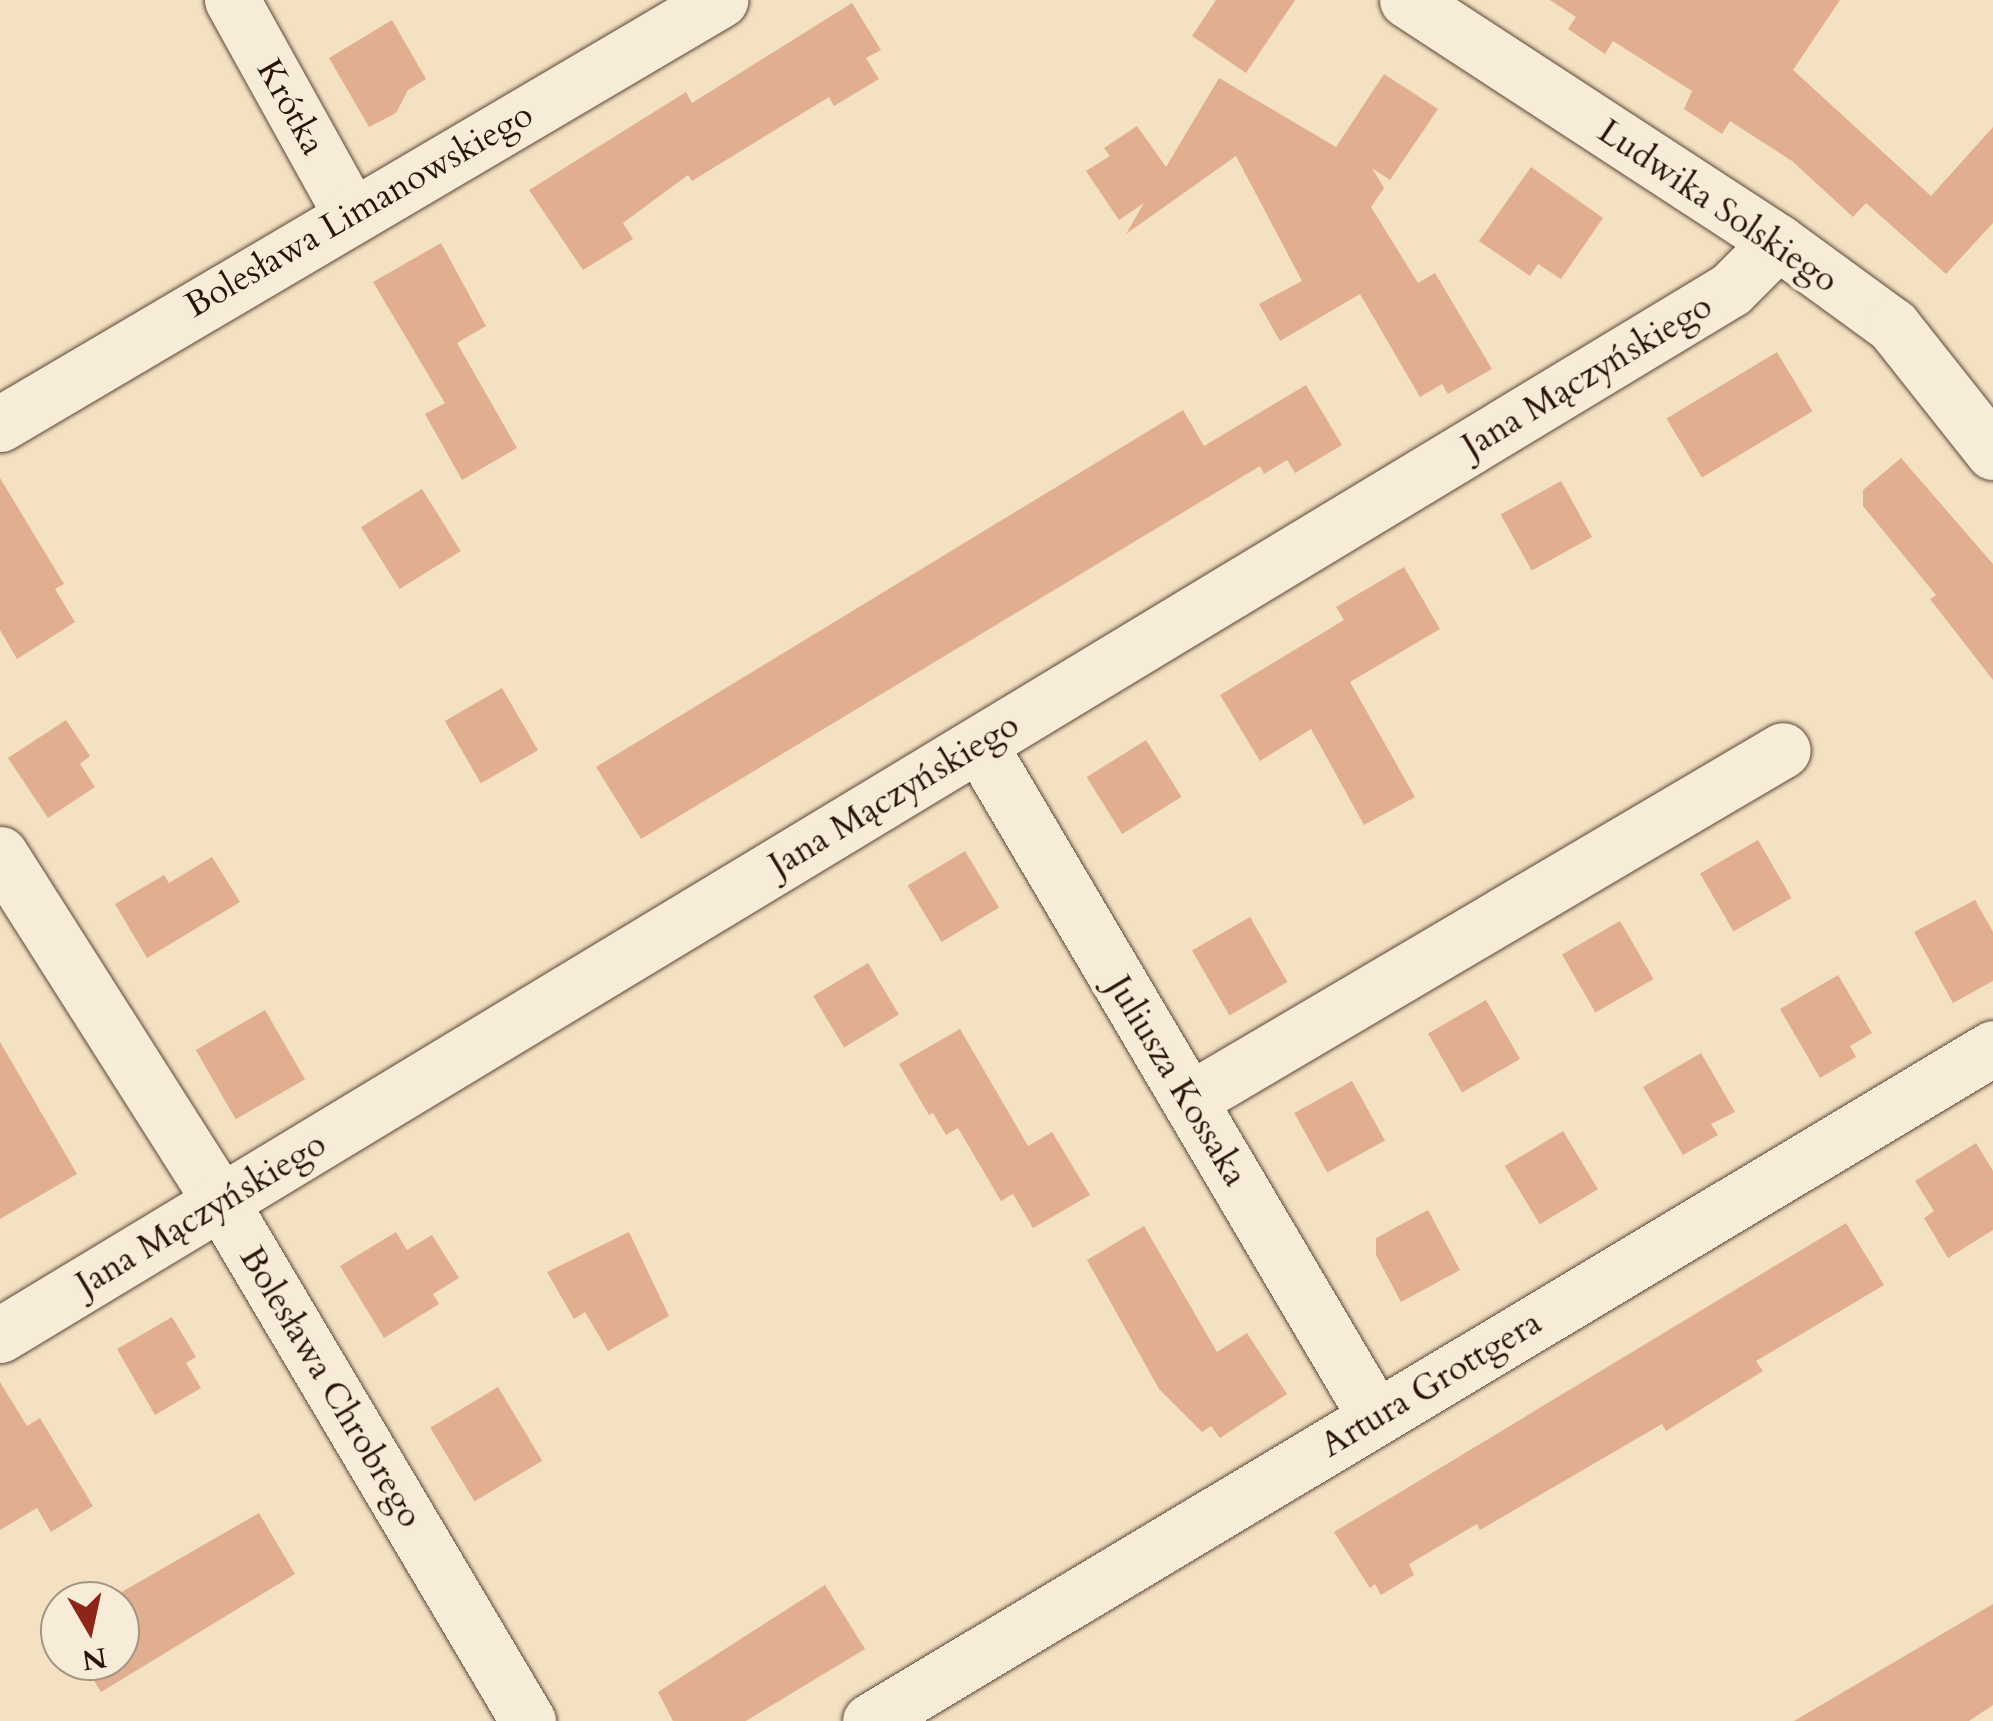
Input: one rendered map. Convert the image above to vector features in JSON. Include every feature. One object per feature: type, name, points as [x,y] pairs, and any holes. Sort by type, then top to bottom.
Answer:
[{"type":"street","name":"Krótka","points":[[232,0],[350,214]]},
{"type":"street","name":"Bolesława Limanowskiego","points":[[0,424],[350,214],[720,0]]},
{"type":"street","name":"Ludwika Solskiego","points":[[1408,0],[1778,242],[1893,326],[1993,452]]},
{"type":"street","name":"Jana Mączyńskiego","points":[[0,1335],[1731,289],[1778,242]]},
{"type":"street","name":"Juliusza Kossaka","points":[[979,744],[1376,1418]]},
{"type":"street","points":[[1189,1100],[1783,750]]},
{"type":"street","name":"Bolesława Chrobrego","points":[[0,854],[221,1202],[528,1721]]},
{"type":"street","name":"Artura Grottgera","points":[[870,1721],[1993,1048]]},
{"type":"building","points":[[1216,0],[1295,0],[1246,73],[1192,36]]},
{"type":"building","points":[[1550,0],[1840,0],[1793,70],[1931,196],[1993,127],[1993,223],[1946,274],[1866,203],[1853,217],[1792,161],[1730,121],[1722,134],[1684,109],[1692,91],[1613,41],[1605,54],[1568,29],[1576,17]]},
{"type":"building","points":[[852,3],[881,50],[866,58],[879,79],[834,106],[829,97],[692,181],[688,175],[623,223],[633,239],[583,270],[529,190],[686,92],[692,103]]},
{"type":"building","points":[[392,20],[426,79],[408,90],[396,113],[369,127],[329,58]]},
{"type":"building","points":[[1384,74],[1438,109],[1390,180],[1372,168],[1384,188],[1371,207],[1418,283],[1435,273],[1492,369],[1448,394],[1442,384],[1420,397],[1360,294],[1280,341],[1259,304],[1302,281],[1236,156],[1126,234],[1144,203],[1119,220],[1086,171],[1110,156],[1104,148],[1137,126],[1166,167],[1219,78],[1336,147]]},
{"type":"building","points":[[1531,167],[1603,218],[1561,279],[1538,264],[1530,276],[1479,241]]},
{"type":"building","points":[[441,243],[486,326],[457,343],[517,448],[462,480],[425,414],[445,403],[373,282]]},
{"type":"building","points":[[1777,352],[1813,411],[1702,478],[1666,418]]},
{"type":"building","points":[[1306,385],[1342,445],[1295,473],[1287,460],[1264,474],[1260,466],[641,839],[596,767],[1183,410],[1204,446]]},
{"type":"building","points":[[1901,458],[1993,564],[1993,680],[1930,599],[1936,595],[1863,506],[1863,490]]},
{"type":"building","points":[[0,478],[64,584],[55,589],[75,622],[17,659],[0,630]]},
{"type":"building","points":[[1561,481],[1592,537],[1532,570],[1501,514]]},
{"type":"building","points":[[422,489],[461,551],[400,589],[361,527]]},
{"type":"building","points":[[1404,567],[1440,629],[1350,682],[1415,797],[1364,825],[1311,729],[1260,761],[1220,695],[1344,620],[1336,607]]},
{"type":"building","points":[[502,688],[538,750],[481,783],[445,721]]},
{"type":"building","points":[[66,720],[90,756],[80,764],[95,787],[48,818],[8,758]]},
{"type":"building","points":[[1146,740],[1182,797],[1122,834],[1087,777]]},
{"type":"building","points":[[1758,840],[1792,898],[1733,932],[1700,874]]},
{"type":"building","points":[[965,851],[999,908],[942,942],[908,886]]},
{"type":"building","points":[[212,857],[240,902],[147,958],[115,904],[164,875],[169,883]]},
{"type":"building","points":[[1975,900],[1993,932],[1993,981],[1953,1003],[1914,932]]},
{"type":"building","points":[[1250,917],[1288,982],[1229,1015],[1192,951]]},
{"type":"building","points":[[1620,921],[1654,979],[1595,1013],[1562,954]]},
{"type":"building","points":[[868,963],[899,1014],[844,1047],[813,996]]},
{"type":"building","points":[[1838,975],[1872,1033],[1850,1046],[1856,1057],[1820,1078],[1780,1009]]},
{"type":"building","points":[[1486,1000],[1520,1059],[1462,1092],[1428,1034]]},
{"type":"building","points":[[265,1010],[305,1079],[236,1119],[196,1050]]},
{"type":"building","points":[[960,1029],[1028,1146],[1052,1132],[1090,1195],[1033,1228],[1013,1194],[1001,1201],[958,1128],[946,1135],[933,1113],[929,1115],[899,1064]]},
{"type":"building","points":[[0,1042],[77,1174],[0,1219]]},
{"type":"building","points":[[1701,1053],[1735,1112],[1711,1124],[1718,1135],[1683,1155],[1643,1087]]},
{"type":"building","points":[[1352,1081],[1385,1140],[1327,1172],[1294,1113]]},
{"type":"building","points":[[1563,1131],[1598,1189],[1540,1224],[1505,1166]]},
{"type":"building","points":[[1976,1143],[1993,1171],[1993,1230],[1948,1258],[1924,1218],[1934,1211],[1915,1181]]},
{"type":"building","points":[[1428,1210],[1460,1270],[1401,1302],[1376,1255],[1376,1238]]},
{"type":"building","points":[[1846,1223],[1884,1285],[1756,1361],[1763,1371],[1666,1431],[1662,1424],[1480,1530],[1477,1524],[1409,1564],[1414,1575],[1381,1595],[1375,1584],[1370,1588],[1334,1532]]},
{"type":"building","points":[[1144,1226],[1217,1352],[1247,1333],[1287,1394],[1220,1438],[1211,1426],[1202,1432],[1159,1389],[1087,1260]]},
{"type":"building","points":[[396,1232],[407,1250],[432,1235],[459,1278],[433,1294],[439,1304],[384,1338],[340,1266]]},
{"type":"building","points":[[629,1232],[669,1316],[608,1351],[585,1312],[574,1319],[547,1272]]},
{"type":"building","points":[[172,1317],[196,1357],[186,1363],[201,1388],[155,1415],[117,1349]]},
{"type":"building","points":[[0,1382],[27,1426],[40,1418],[93,1506],[51,1532],[37,1508],[0,1530]]},
{"type":"building","points":[[498,1387],[542,1461],[475,1501],[430,1428]]},
{"type":"building","points":[[259,1513],[295,1574],[140,1668],[140,1581]]},
{"type":"building","points":[[825,1585],[865,1649],[746,1721],[673,1721],[658,1692]]},
{"type":"building","points":[[1993,1604],[1993,1705],[1969,1721],[1794,1721]]},
{"type":"building","points":[[94,1681],[119,1681],[101,1692]]}]
